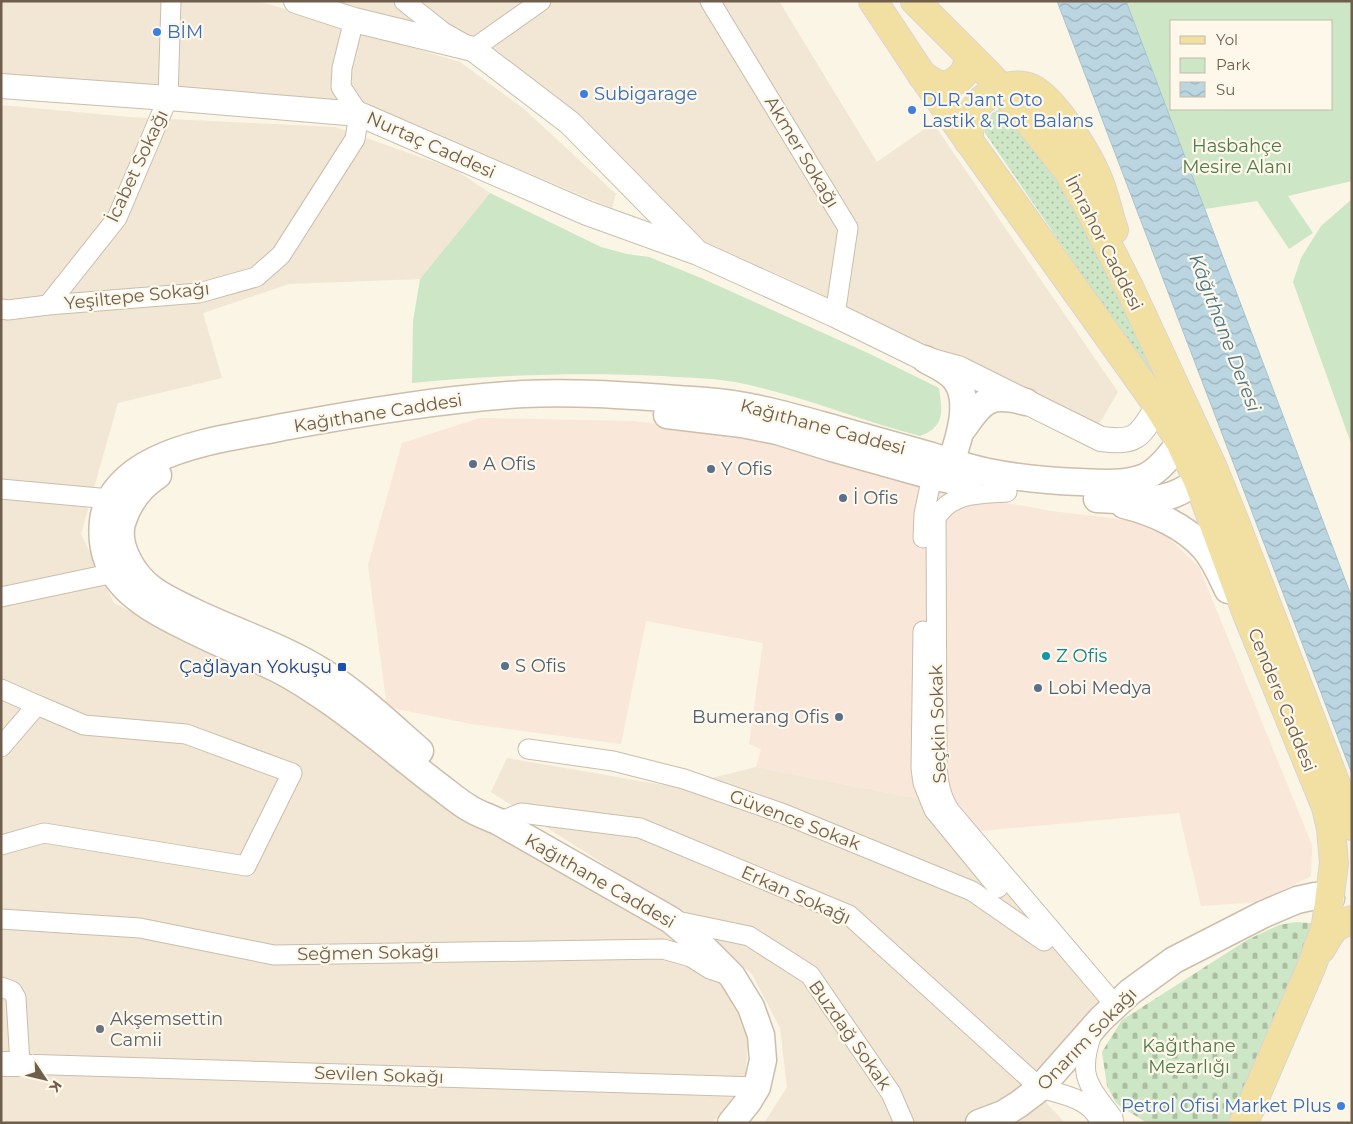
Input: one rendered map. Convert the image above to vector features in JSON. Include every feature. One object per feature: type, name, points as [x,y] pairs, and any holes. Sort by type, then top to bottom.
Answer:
[{"type":"main road","points":[[873,1],[969,142],[1158,406],[1180,442]]},
{"type":"main road","points":[[914,1],[1001,88],[980,100],[974,107],[969,142]]},
{"type":"main road","points":[[922,75],[936,84],[946,86],[954,83],[966,71],[968,55]]},
{"type":"main road","name":"İmrahor Caddesi","points":[[1001,88],[1021,86],[1031,88],[1046,98],[1087,155],[1099,180],[1117,238],[1129,286],[1205,475]]},
{"type":"main road","points":[[926,359],[950,374],[956,381],[963,407],[962,430]]},
{"type":"main road","name":"Kağıthane Caddesi","points":[[731,1123],[757,1087],[763,1060],[762,1035],[751,1007],[732,976],[704,948],[671,920],[499,822],[471,810],[354,719],[291,676],[151,610],[136,599],[124,588],[123,569],[106,556],[102,536],[107,503],[120,501],[126,480],[138,469],[150,462],[167,455],[219,440],[360,412],[437,401],[526,394],[605,394],[742,405],[780,413],[1007,492],[1030,496],[1099,500],[1163,498],[1184,490],[1205,475]]},
{"type":"main road","points":[[941,469],[962,430],[985,401],[998,397],[1009,397],[1026,402]]},
{"type":"main road","name":"Cendere Caddesi","points":[[1180,442],[1205,475],[1236,525],[1352,826]]},
{"type":"main road","name":"Kağıthane Caddesi","points":[[941,469],[987,472],[1038,480],[1121,482],[1141,479],[1153,473],[1169,458],[1180,442]]},
{"type":"main road","name":"Cendere Caddesi","points":[[1205,475],[1247,614],[1326,807],[1334,848],[1331,898],[1326,925],[1312,965]]},
{"type":"main road","points":[[1099,500],[1131,507],[1151,514],[1166,520],[1192,537],[1212,558],[1237,604],[1247,614]]},
{"type":"main road","name":"Onarım Sokağı","points":[[979,1123],[1003,1114],[1020,1104],[1040,1088],[1106,1015],[1130,992],[1174,960],[1264,914],[1297,900],[1315,896],[1331,898]]},
{"type":"main road","points":[[1243,1123],[1312,965],[1330,933],[1339,924],[1352,920]]},
{"type":"street","points":[[168,98],[171,1]]},
{"type":"street","points":[[296,1],[354,20],[473,49],[541,1]]},
{"type":"street","points":[[404,1],[443,32],[473,49],[570,123],[698,253]]},
{"type":"street","name":"Akmer Sokağı","points":[[710,1],[848,228],[835,314]]},
{"type":"street","points":[[354,20],[342,68],[341,87],[359,114]]},
{"type":"street","name":"Nurtaç Caddesi","points":[[1,86],[359,114],[588,213],[698,253],[835,314],[926,359],[958,368],[1102,439],[1120,441],[1137,435],[1158,406]]},
{"type":"street","name":"İcabet Sokağı","points":[[48,305],[117,218],[168,98]]},
{"type":"street","name":"Yeşiltepe Sokağı","points":[[4,311],[48,305],[199,293],[256,277],[281,255],[287,247],[355,139],[359,114]]},
{"type":"street","points":[[614,223],[631,223],[636,209],[620,174]]},
{"type":"street","name":"Seçkin Sokak","points":[[941,469],[924,514],[921,768],[923,783],[934,810],[949,830],[1106,1015]]},
{"type":"street","points":[[1,489],[120,501]]},
{"type":"street","name":"Seçkin Sokak","points":[[1007,492],[961,496],[941,509],[936,518],[937,763],[940,789],[950,811],[1106,1015]]},
{"type":"street","points":[[1,597],[123,569]]},
{"type":"street","points":[[1,689],[84,725],[186,734],[292,773],[246,866],[44,833],[1,845]]},
{"type":"street","points":[[1,747],[36,705]]},
{"type":"street","name":"Güvence Sokak","points":[[528,749],[613,761],[675,776],[784,814],[972,891],[1044,941]]},
{"type":"street","name":"Erkan Sokağı","points":[[499,822],[521,813],[640,828],[849,915],[1040,1088]]},
{"type":"street","name":"Seğmen Sokağı","points":[[1,919],[140,928],[274,955],[664,949],[691,957],[710,969],[732,976]]},
{"type":"street","name":"Buzdağ Sokak","points":[[671,920],[749,936],[810,975],[891,1093],[904,1123]]},
{"type":"street","points":[[1,987],[12,991],[16,998],[11,1064]]},
{"type":"street","points":[[1106,1015],[1087,1048],[1085,1074],[1093,1092],[1113,1118],[1114,1123]]},
{"type":"street","name":"Sevilen Sokağı","points":[[11,1064],[757,1087]]},
{"type":"street","points":[[1040,1088],[1091,1107],[1098,1115],[1100,1123]]},
{"type":"shaded area","points":[[1,1],[258,1],[460,62],[524,109],[616,194],[612,208],[370,107],[1,78]]},
{"type":"shaded area","points":[[318,1],[779,1],[877,162],[933,123],[1118,392],[1096,429],[793,281],[702,241],[477,41]]},
{"type":"shaded area","points":[[1,105],[129,117],[335,127],[454,169],[490,193],[420,279],[289,284],[203,313],[222,378],[118,403],[81,534],[114,603],[299,695],[470,821],[589,882],[685,939],[729,989],[748,1039],[745,1081],[723,1113],[711,1123],[1,1123]]},
{"type":"shaded area","points":[[480,418],[633,421],[714,431],[790,446],[948,492],[1051,511],[1153,523],[1199,567],[1312,845],[1311,876],[1260,902],[1201,906],[1179,813],[969,832],[914,798],[756,767],[761,749],[749,744],[763,643],[646,621],[621,744],[471,724],[387,707],[368,565],[402,443]]},
{"type":"shaded area","points":[[507,758],[675,787],[756,767],[914,798],[969,832],[1110,998],[1026,1084],[970,1121],[963,1123],[764,1123],[787,1087],[780,1028],[752,974],[682,914],[491,792]]},
{"type":"shaded area","points":[[1042,1098],[1065,1123],[997,1123]]},
{"type":"green space","name":"Hasbahçe Mesire Alanı","points":[[1126,1],[1352,1],[1352,181],[1288,196],[1313,233],[1289,249],[1257,201],[1205,209]]},
{"type":"green space","points":[[999,109],[1005,109],[1011,115],[1078,208],[1155,372],[1151,375],[985,133],[985,122],[992,113]]},
{"type":"green space","points":[[490,193],[601,247],[627,254],[649,257],[701,278],[870,354],[939,388],[941,410],[938,423],[934,428],[920,436],[767,389],[704,378],[568,374],[506,376],[412,383],[413,321],[420,279]]},
{"type":"green space","points":[[1352,199],[1352,446],[1293,282],[1301,258],[1321,226]]},
{"type":"green space","name":"Kağıthane Mezarlığı","points":[[1296,922],[1310,923],[1316,927],[1230,1123],[1147,1123],[1117,1104],[1107,1086],[1102,1052],[1122,1020],[1247,940],[1279,925]]},
{"type":"water","name":"Kâğıthane Deresi","points":[[1057,1],[1126,1],[1352,598],[1352,774]]},
{"type":"place","name":"BİM","points":[[157,32]]},
{"type":"place","name":"Subigarage","points":[[584,94]]},
{"type":"place","name":"DLR Jant Oto Lastik & Rot Balans","points":[[912,110]]},
{"type":"place","name":"A Ofis","points":[[473,464]]},
{"type":"place","name":"Y Ofis","points":[[711,469]]},
{"type":"place","name":"İ Ofis","points":[[843,498]]},
{"type":"place","name":"Z Ofis","points":[[1046,656]]},
{"type":"place","name":"S Ofis","points":[[505,666]]},
{"type":"place","name":"Çağlayan Yokuşu","points":[[342,667]]},
{"type":"place","name":"Lobi Medya","points":[[1038,688]]},
{"type":"place","name":"Bumerang Ofis","points":[[839,717]]},
{"type":"place","name":"Akşemsettin Camii","points":[[100,1029]]},
{"type":"place","name":"Petrol Ofisi Market Plus","points":[[1341,1106]]}]
